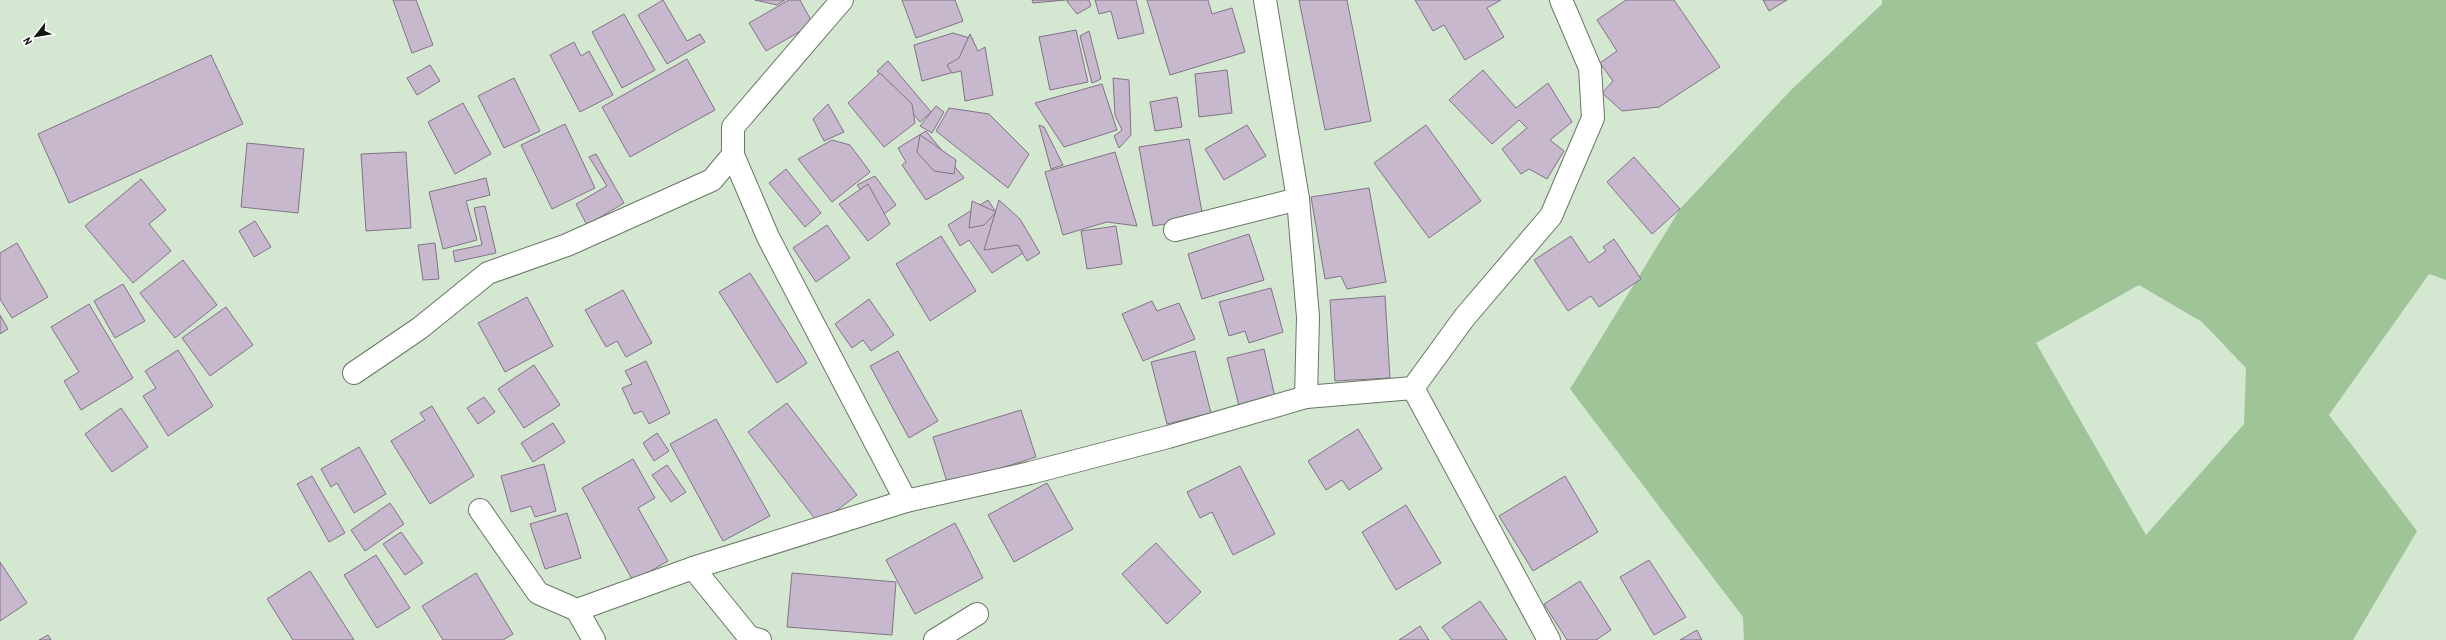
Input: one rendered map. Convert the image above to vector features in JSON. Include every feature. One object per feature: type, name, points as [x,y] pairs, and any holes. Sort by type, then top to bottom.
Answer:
[{"type":"street","points":[[842,0],[733,127],[733,155],[768,237],[906,501]]},
{"type":"street","points":[[1265,0],[1298,199],[1308,317],[1306,397]]},
{"type":"street","points":[[577,610],[693,568],[906,501],[1030,473],[1138,445],[1306,397],[1413,388],[1464,318],[1551,216],[1592,118],[1590,68],[1561,0]]},
{"type":"street","points":[[354,373],[420,328],[488,273],[567,245],[712,180],[733,155]]},
{"type":"street","points":[[1175,230],[1298,199]]},
{"type":"street","points":[[1413,388],[1549,640]]},
{"type":"street","points":[[480,510],[538,593],[577,610],[594,640]]},
{"type":"street","points":[[693,568],[749,636],[760,640]]},
{"type":"street","points":[[935,640],[977,614]]},
{"type":"green space","points":[[1882,0],[2446,0],[2446,280],[2429,274],[2329,415],[2417,531],[2353,640],[1744,640],[1743,617],[1570,389],[1680,209],[1791,90],[1882,4]],"holes":[[[2139,285],[2202,322],[2246,368],[2244,424],[2146,535],[2036,343]]]},
{"type":"building","points":[[393,0],[416,0],[433,45],[412,53]]},
{"type":"building","points":[[663,0],[687,41],[700,34],[705,42],[667,64],[638,15]]},
{"type":"building","points":[[755,0],[785,0],[777,5]]},
{"type":"building","points":[[789,0],[800,0],[813,24],[766,51],[749,23]]},
{"type":"building","points":[[902,0],[955,0],[963,21],[916,38]]},
{"type":"building","points":[[1032,0],[1065,0],[1033,3]]},
{"type":"building","points":[[1066,0],[1089,0],[1091,6],[1077,14]]},
{"type":"building","points":[[1095,0],[1136,0],[1144,33],[1118,39],[1111,11],[1099,14]]},
{"type":"building","points":[[1147,0],[1208,0],[1212,14],[1232,8],[1245,52],[1170,75]]},
{"type":"building","points":[[1299,0],[1347,0],[1371,121],[1325,130]]},
{"type":"building","points":[[1415,0],[1501,0],[1487,8],[1504,37],[1465,60],[1444,25],[1433,31]]},
{"type":"building","points":[[1626,0],[1674,0],[1720,67],[1659,107],[1622,111],[1602,93],[1613,81],[1600,63],[1617,51],[1597,20]]},
{"type":"building","points":[[1763,0],[1787,0],[1769,11]]},
{"type":"building","points":[[624,14],[655,70],[622,88],[592,32]]},
{"type":"building","points":[[1076,30],[1088,82],[1050,90],[1039,37]]},
{"type":"building","points":[[1089,31],[1101,79],[1092,83],[1080,36]]},
{"type":"building","points":[[953,33],[973,39],[954,72],[922,81],[914,45]]},
{"type":"building","points":[[970,34],[978,51],[985,47],[993,95],[965,101],[961,71],[952,73],[947,65],[959,58]]},
{"type":"building","points":[[574,42],[581,56],[589,51],[613,95],[580,112],[550,55]]},
{"type":"building","points":[[211,55],[243,124],[69,203],[38,134]]},
{"type":"building","points":[[687,59],[715,110],[630,157],[602,107]]},
{"type":"building","points":[[888,61],[931,112],[920,122],[877,71]]},
{"type":"building","points":[[430,65],[440,81],[417,95],[407,78]]},
{"type":"building","points":[[1227,70],[1232,113],[1199,117],[1195,74]]},
{"type":"building","points":[[1483,70],[1516,108],[1548,83],[1572,122],[1550,140],[1564,151],[1547,179],[1529,169],[1521,174],[1502,149],[1527,128],[1519,120],[1492,144],[1449,100]]},
{"type":"building","points":[[880,73],[912,104],[915,123],[884,147],[848,103]]},
{"type":"building","points":[[514,78],[540,131],[504,148],[478,96]]},
{"type":"building","points":[[1113,78],[1129,80],[1131,135],[1119,148],[1114,136],[1122,130],[1115,115]]},
{"type":"building","points":[[1102,84],[1117,130],[1064,147],[1035,103]]},
{"type":"building","points":[[1177,97],[1182,127],[1155,131],[1150,102]]},
{"type":"building","points":[[463,103],[491,154],[455,174],[428,122]]},
{"type":"building","points":[[828,104],[844,132],[824,141],[813,119]]},
{"type":"building","points":[[936,106],[944,112],[932,133],[920,126]]},
{"type":"building","points":[[949,108],[989,114],[1029,154],[1008,188],[936,131]]},
{"type":"building","points":[[565,124],[595,188],[552,209],[521,145]]},
{"type":"building","points":[[1039,125],[1044,127],[1063,165],[1051,169]]},
{"type":"building","points":[[1247,125],[1266,156],[1224,180],[1205,149]]},
{"type":"building","points":[[1426,125],[1481,201],[1429,238],[1374,163]]},
{"type":"building","points":[[926,131],[964,178],[926,200],[902,165],[906,162],[898,148]]},
{"type":"building","points":[[920,135],[956,160],[954,174],[934,171],[917,152]]},
{"type":"building","points":[[1189,139],[1203,218],[1153,226],[1139,147]]},
{"type":"building","points":[[832,140],[850,145],[870,172],[832,202],[798,159]]},
{"type":"building","points":[[247,143],[304,149],[298,213],[241,207]]},
{"type":"building","points":[[406,152],[411,228],[366,231],[361,154]]},
{"type":"building","points":[[1115,152],[1137,226],[1107,222],[1063,235],[1045,172]]},
{"type":"building","points":[[596,154],[624,203],[587,225],[576,204],[607,186],[589,157]]},
{"type":"building","points":[[1634,157],[1680,209],[1652,234],[1607,182]]},
{"type":"building","points":[[786,169],[821,213],[805,227],[769,183]]},
{"type":"building","points":[[875,176],[896,205],[880,217],[857,185]]},
{"type":"building","points":[[486,178],[490,195],[466,201],[477,240],[443,249],[429,192]]},
{"type":"building","points":[[141,179],[166,210],[149,224],[171,251],[133,283],[85,226]]},
{"type":"building","points":[[868,184],[890,224],[868,241],[839,204]]},
{"type":"building","points":[[1369,188],[1386,282],[1347,289],[1341,276],[1325,279],[1311,197]]},
{"type":"building","points":[[988,200],[1023,253],[992,273],[969,240],[960,246],[948,225]]},
{"type":"building","points":[[999,200],[1020,219],[1040,253],[1027,261],[1018,245],[984,250]]},
{"type":"building","points":[[972,201],[996,212],[984,225],[969,228]]},
{"type":"building","points":[[485,206],[496,253],[455,262],[453,251],[482,245],[474,208]]},
{"type":"building","points":[[255,221],[271,247],[254,257],[239,231]]},
{"type":"building","points":[[827,225],[850,258],[816,282],[793,248]]},
{"type":"building","points":[[1116,226],[1122,264],[1087,269],[1081,231]]},
{"type":"building","points":[[1249,234],[1264,280],[1202,299],[1188,254]]},
{"type":"building","points":[[941,236],[976,291],[930,321],[896,264]]},
{"type":"building","points":[[1571,236],[1589,263],[1606,251],[1603,247],[1614,239],[1641,279],[1599,307],[1591,296],[1568,311],[1534,260]]},
{"type":"building","points":[[17,243],[48,297],[12,318],[0,299],[0,253]]},
{"type":"building","points":[[435,243],[439,279],[423,280],[418,245]]},
{"type":"building","points":[[183,260],[217,305],[175,338],[140,293]]},
{"type":"building","points":[[750,273],[807,363],[777,383],[719,292]]},
{"type":"building","points":[[123,284],[145,321],[115,338],[94,301]]},
{"type":"building","points":[[1271,288],[1283,332],[1249,343],[1245,331],[1229,336],[1219,302]]},
{"type":"building","points":[[623,290],[652,343],[626,357],[617,341],[606,347],[585,310]]},
{"type":"building","points":[[1385,296],[1390,378],[1335,381],[1330,300]]},
{"type":"building","points":[[527,297],[553,346],[505,372],[478,323]]},
{"type":"building","points":[[869,299],[894,335],[871,351],[863,340],[852,348],[835,324]]},
{"type":"building","points":[[1152,301],[1157,311],[1179,303],[1195,339],[1143,361],[1122,314]]},
{"type":"building","points":[[89,304],[133,378],[81,410],[64,381],[79,372],[51,327]]},
{"type":"building","points":[[226,307],[253,345],[210,376],[182,338]]},
{"type":"building","points":[[0,315],[8,329],[0,334]]},
{"type":"building","points":[[1264,349],[1275,397],[1239,406],[1227,358]]},
{"type":"building","points":[[178,350],[213,406],[168,436],[143,396],[156,388],[145,371]]},
{"type":"building","points":[[898,351],[938,421],[909,438],[870,366]]},
{"type":"building","points":[[1195,351],[1211,413],[1167,424],[1151,362]]},
{"type":"building","points":[[646,361],[670,413],[649,424],[642,411],[634,414],[622,388],[632,384],[625,371]]},
{"type":"building","points":[[534,365],[560,405],[524,428],[498,389]]},
{"type":"building","points":[[484,397],[495,412],[478,424],[467,408]]},
{"type":"building","points":[[787,403],[857,495],[819,524],[748,432]]},
{"type":"building","points":[[432,406],[474,476],[430,504],[391,441],[425,420],[420,413]]},
{"type":"building","points":[[121,408],[148,447],[112,472],[85,434]]},
{"type":"building","points":[[1021,410],[1036,457],[948,485],[933,437]]},
{"type":"building","points":[[716,419],[770,516],[723,541],[670,444]]},
{"type":"building","points":[[553,423],[565,442],[533,462],[521,443]]},
{"type":"building","points":[[1358,429],[1382,469],[1349,490],[1342,480],[1326,490],[1308,461]]},
{"type":"building","points":[[657,433],[669,451],[654,461],[643,443]]},
{"type":"building","points":[[359,447],[386,494],[354,513],[337,483],[331,487],[321,469]]},
{"type":"building","points":[[633,459],[655,498],[638,508],[668,561],[633,581],[582,488]]},
{"type":"building","points":[[544,464],[556,511],[535,517],[531,506],[511,512],[501,476]]},
{"type":"building","points":[[667,465],[686,492],[671,502],[652,475]]},
{"type":"building","points":[[1240,466],[1275,534],[1233,555],[1212,512],[1200,518],[1187,492]]},
{"type":"building","points":[[312,476],[345,533],[329,542],[297,484]]},
{"type":"building","points":[[1565,476],[1598,532],[1533,571],[1499,516]]},
{"type":"building","points":[[1047,483],[1073,529],[1014,562],[988,515]]},
{"type":"building","points":[[390,503],[404,524],[365,551],[351,530]]},
{"type":"building","points":[[1406,505],[1441,563],[1396,590],[1362,532]]},
{"type":"building","points":[[567,513],[581,558],[545,569],[530,524]]},
{"type":"building","points":[[955,523],[983,578],[915,614],[886,560]]},
{"type":"building","points":[[401,532],[423,563],[405,575],[383,544]]},
{"type":"building","points":[[1156,543],[1201,592],[1167,624],[1122,574]]},
{"type":"building","points":[[376,555],[410,608],[377,628],[344,575]]},
{"type":"building","points":[[1649,560],[1686,617],[1654,635],[1620,577]]},
{"type":"building","points":[[0,562],[27,603],[0,621]]},
{"type":"building","points":[[310,571],[354,640],[293,640],[267,599]]},
{"type":"building","points":[[476,573],[513,634],[503,640],[443,640],[422,606]]},
{"type":"building","points":[[792,573],[896,582],[892,635],[787,627]]},
{"type":"building","points":[[1580,581],[1611,630],[1596,640],[1567,640],[1544,604]]},
{"type":"building","points":[[1480,601],[1507,640],[1452,640],[1442,627]]},
{"type":"building","points":[[1420,626],[1429,640],[1399,640]]},
{"type":"building","points":[[1697,630],[1702,640],[1680,640]]},
{"type":"building","points":[[48,635],[51,640],[39,640]]}]
